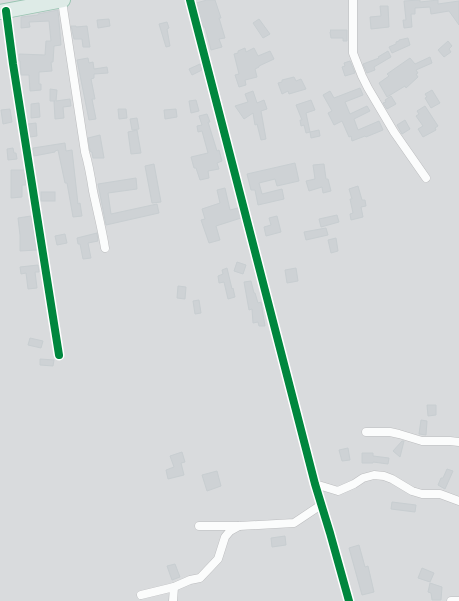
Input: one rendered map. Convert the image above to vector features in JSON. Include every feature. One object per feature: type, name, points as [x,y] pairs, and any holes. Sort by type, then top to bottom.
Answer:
[{"type":"highway","points":[[3,12],[62,0]]},
{"type":"street","points":[[62,0],[85,152],[91,173],[105,248]]},
{"type":"street","points":[[190,0],[315,484],[349,601]]},
{"type":"street","points":[[353,0],[353,53],[362,76],[394,132],[426,178]]},
{"type":"street","points":[[3,12],[59,355]]},
{"type":"street","points":[[366,432],[399,434],[422,441],[459,442]]},
{"type":"street","points":[[315,484],[338,491],[363,478],[374,475],[384,476],[412,491],[422,494],[440,494],[459,501]]},
{"type":"street","points":[[199,526],[294,523],[321,505]]},
{"type":"street","points":[[141,595],[200,578],[218,559],[225,537],[230,530],[239,526]]},
{"type":"street","points":[[173,601],[174,587]]},
{"type":"street","points":[[451,601],[459,601]]},
{"type":"shaded area","points":[[0,0],[459,0],[459,601],[0,601]]},
{"type":"building","points":[[215,0],[225,38],[219,39],[222,47],[211,50],[196,3]]},
{"type":"building","points":[[420,0],[420,2],[438,0],[438,4],[459,1],[459,25],[449,11],[431,14],[430,7],[415,8],[415,14],[411,14],[412,27],[404,28],[403,20],[406,20],[404,1]]},
{"type":"building","points":[[380,6],[388,6],[389,27],[371,29],[370,17],[381,16]]},
{"type":"building","points":[[58,10],[61,45],[54,46],[53,62],[51,62],[52,71],[39,72],[41,90],[30,91],[29,75],[21,75],[19,54],[45,55],[46,41],[51,41],[49,21],[29,22],[30,27],[21,28],[21,17]]},
{"type":"building","points":[[109,19],[110,26],[98,28],[97,20]]},
{"type":"building","points":[[259,19],[270,34],[263,38],[253,23]]},
{"type":"building","points":[[167,22],[170,46],[166,47],[159,24]]},
{"type":"building","points":[[71,26],[87,26],[90,47],[83,47],[82,39],[74,39]]},
{"type":"building","points":[[330,30],[347,30],[347,41],[343,41],[343,38],[331,38]]},
{"type":"building","points":[[408,38],[410,45],[392,53],[389,47],[396,44],[399,40]]},
{"type":"building","points":[[448,41],[452,46],[449,49],[451,52],[444,57],[438,50]]},
{"type":"building","points":[[245,48],[246,52],[254,48],[258,56],[270,51],[274,59],[255,69],[257,77],[245,80],[246,85],[239,87],[235,75],[239,74],[234,54]]},
{"type":"building","points":[[388,51],[391,57],[374,67],[375,70],[367,73],[363,64],[379,58]]},
{"type":"building","points":[[430,57],[432,63],[416,70],[418,77],[406,88],[405,86],[387,97],[379,83],[389,76],[387,74],[410,58],[415,64]]},
{"type":"building","points":[[88,58],[89,63],[93,62],[94,69],[107,67],[108,73],[94,74],[94,78],[91,79],[96,119],[89,120],[77,60]]},
{"type":"building","points":[[350,61],[355,73],[345,76],[342,67],[345,66],[344,63]]},
{"type":"building","points":[[200,64],[202,70],[192,75],[189,69]]},
{"type":"building","points":[[294,77],[296,81],[301,79],[306,89],[289,94],[288,91],[282,94],[278,83]]},
{"type":"building","points":[[360,88],[363,95],[345,102],[350,114],[367,106],[370,111],[354,119],[358,130],[379,121],[383,130],[352,141],[342,121],[334,125],[328,113],[332,111],[323,95],[330,91],[334,98]]},
{"type":"building","points":[[50,89],[57,90],[56,101],[70,99],[71,106],[63,107],[64,118],[55,119],[54,101],[50,101]]},
{"type":"building","points":[[432,90],[440,103],[431,108],[425,98],[427,97],[425,94]]},
{"type":"building","points":[[253,91],[257,103],[264,100],[267,109],[261,111],[266,139],[261,140],[253,113],[244,119],[235,106],[248,102],[245,94]]},
{"type":"building","points":[[391,96],[396,104],[387,109],[383,103]]},
{"type":"building","points":[[196,100],[199,111],[191,113],[189,101]]},
{"type":"building","points":[[311,100],[315,110],[306,113],[310,132],[306,133],[304,125],[301,126],[300,120],[302,120],[296,105]]},
{"type":"building","points":[[39,103],[40,117],[31,118],[31,104]]},
{"type":"building","points":[[425,106],[438,126],[435,128],[436,130],[423,137],[418,129],[423,126],[416,116],[419,114],[417,111]]},
{"type":"building","points":[[10,109],[12,122],[3,124],[1,110]]},
{"type":"building","points":[[118,109],[126,109],[127,118],[119,119]]},
{"type":"building","points":[[176,109],[177,117],[165,119],[164,110]]},
{"type":"building","points":[[207,114],[217,151],[219,150],[222,161],[217,163],[219,169],[208,171],[209,178],[200,180],[191,157],[208,153],[202,131],[198,132],[197,126],[202,125],[199,116]]},
{"type":"building","points":[[137,118],[139,129],[132,130],[130,119]]},
{"type":"building","points":[[405,120],[410,129],[402,134],[397,125]]},
{"type":"building","points":[[36,123],[37,136],[30,137],[28,124]]},
{"type":"building","points":[[137,130],[141,153],[131,154],[128,132]]},
{"type":"building","points":[[319,130],[320,136],[311,138],[310,132]]},
{"type":"building","points":[[100,135],[104,158],[93,158],[88,138]]},
{"type":"building","points":[[65,143],[66,151],[72,150],[78,204],[80,203],[82,216],[73,217],[67,183],[65,183],[58,150],[34,156],[33,148]]},
{"type":"building","points":[[13,148],[17,159],[8,160],[7,149]]},
{"type":"building","points":[[295,163],[299,181],[277,186],[275,179],[259,183],[262,194],[282,189],[284,199],[258,205],[255,190],[251,190],[247,174]]},
{"type":"building","points":[[154,164],[161,202],[152,203],[145,166]]},
{"type":"building","points":[[324,164],[326,179],[328,179],[331,191],[323,193],[322,187],[309,191],[306,181],[315,179],[313,165]]},
{"type":"building","points":[[11,170],[24,170],[26,185],[22,185],[22,197],[11,198]]},
{"type":"building","points":[[136,178],[137,189],[108,193],[111,214],[157,204],[159,213],[106,225],[98,184]]},
{"type":"building","points":[[358,186],[366,206],[361,207],[363,217],[351,220],[350,214],[353,213],[349,189]]},
{"type":"building","points":[[225,188],[230,210],[238,208],[241,218],[216,226],[220,240],[209,243],[201,220],[205,219],[202,209],[220,203],[217,190]]},
{"type":"building","points":[[41,192],[55,192],[55,201],[41,201]]},
{"type":"building","points":[[337,215],[339,222],[321,227],[319,219]]},
{"type":"building","points":[[31,216],[37,250],[20,251],[18,218]]},
{"type":"building","points":[[277,216],[281,232],[266,236],[264,227],[271,225],[269,218]]},
{"type":"building","points":[[326,228],[328,235],[306,240],[304,232]]},
{"type":"building","points":[[97,233],[98,241],[88,243],[91,258],[83,259],[77,238]]},
{"type":"building","points":[[65,234],[67,243],[57,245],[55,236]]},
{"type":"building","points":[[336,238],[338,251],[331,253],[328,240]]},
{"type":"building","points":[[237,262],[246,265],[243,274],[234,271]]},
{"type":"building","points":[[38,265],[39,272],[35,272],[37,288],[28,289],[26,273],[21,274],[20,267]]},
{"type":"building","points":[[227,268],[235,297],[228,299],[224,282],[219,283],[218,276],[223,274],[222,270]]},
{"type":"building","points":[[296,268],[298,281],[287,283],[285,270]]},
{"type":"building","points":[[251,281],[258,303],[261,302],[265,326],[259,326],[258,322],[253,323],[252,309],[249,310],[244,282]]},
{"type":"building","points":[[178,286],[186,287],[185,299],[177,298]]},
{"type":"building","points":[[199,300],[201,313],[195,314],[193,301]]},
{"type":"building","points":[[30,338],[43,341],[41,348],[28,345]]},
{"type":"building","points":[[40,359],[54,360],[53,366],[40,365]]},
{"type":"building","points":[[427,405],[436,405],[436,415],[428,416]]},
{"type":"building","points":[[421,420],[427,421],[426,435],[419,434]]},
{"type":"building","points":[[404,441],[400,457],[393,451]]},
{"type":"building","points":[[348,448],[350,460],[342,461],[339,450]]},
{"type":"building","points":[[182,452],[185,462],[181,463],[184,475],[168,479],[166,470],[174,467],[170,456]]},
{"type":"building","points":[[362,453],[373,453],[373,456],[389,458],[388,464],[362,463]]},
{"type":"building","points":[[447,469],[453,471],[445,489],[438,485]]},
{"type":"building","points":[[217,471],[221,486],[207,491],[202,475]]},
{"type":"building","points":[[392,502],[416,505],[415,512],[391,509]]},
{"type":"building","points":[[285,536],[286,545],[272,547],[271,538]]},
{"type":"building","points":[[359,545],[365,567],[368,566],[374,592],[362,595],[349,548]]},
{"type":"building","points":[[175,564],[180,577],[172,580],[167,566]]},
{"type":"building","points":[[422,568],[434,573],[430,582],[418,578]]},
{"type":"building","points":[[430,583],[442,587],[441,600],[432,600],[431,593],[428,592]]},
{"type":"cycle path","points":[[190,0],[315,484],[349,601]]},
{"type":"cycle path","points":[[6,11],[59,355]]}]
